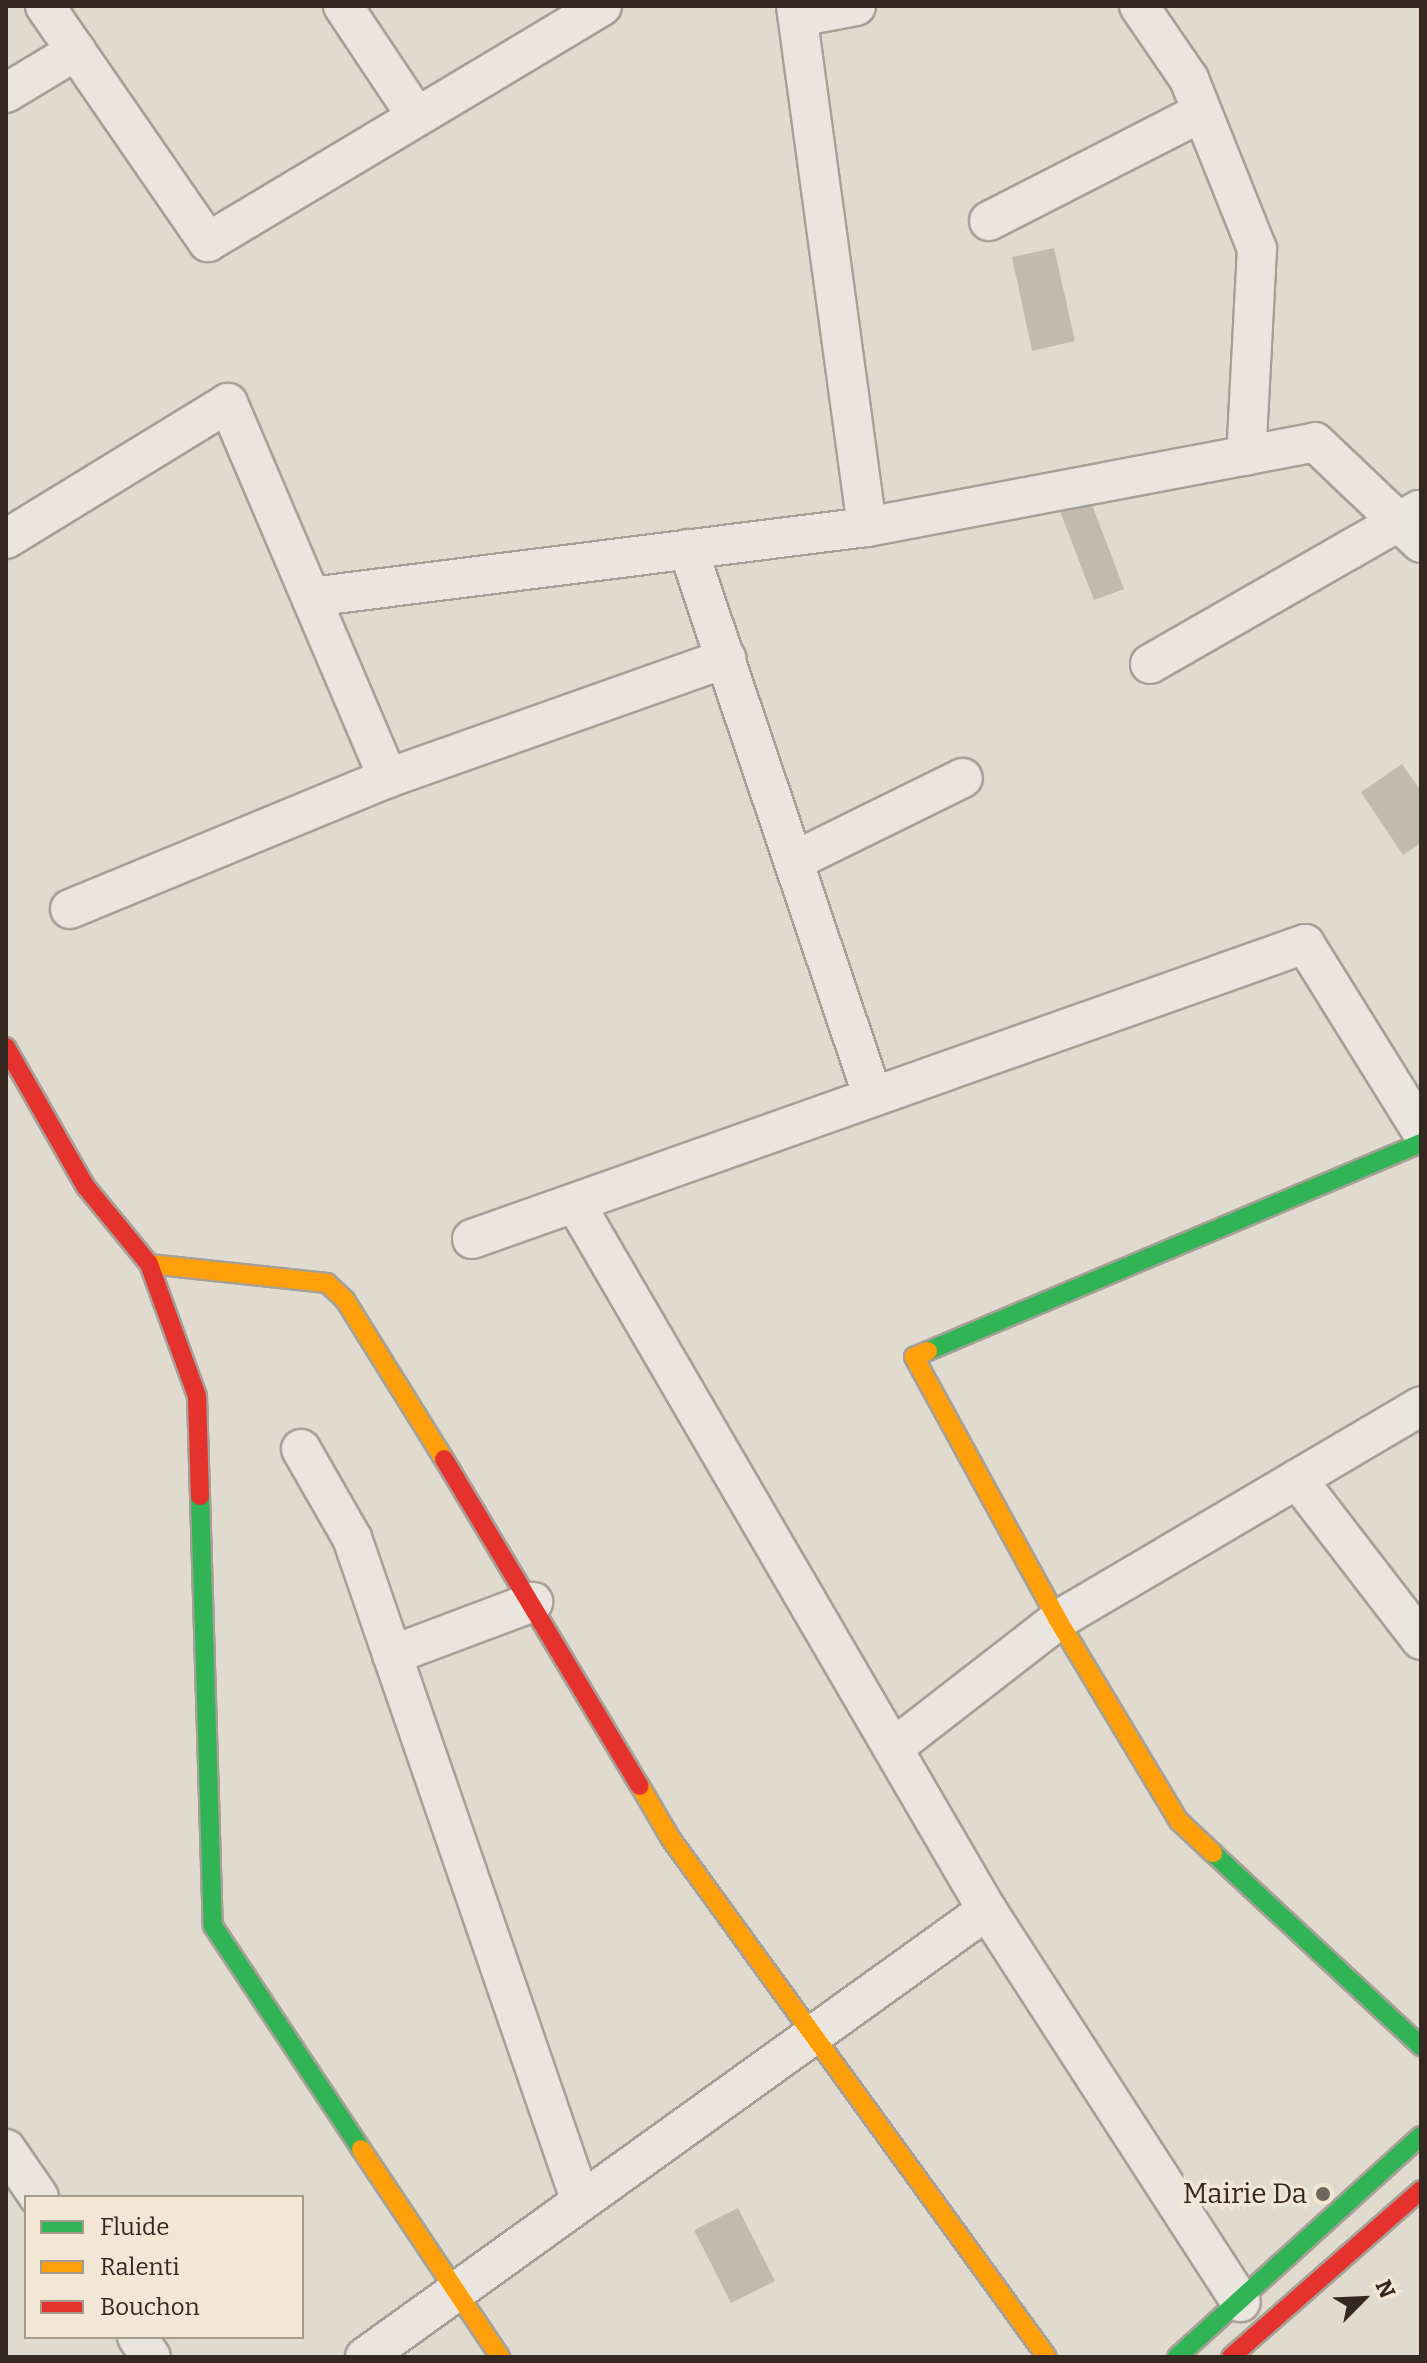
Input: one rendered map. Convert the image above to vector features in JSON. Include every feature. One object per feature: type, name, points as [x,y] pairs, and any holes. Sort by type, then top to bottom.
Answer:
[{"type":"street","points":[[45,6],[208,242],[602,6]]},
{"type":"street","points":[[343,6],[417,117]]},
{"type":"street","points":[[856,6],[797,11],[867,527]]},
{"type":"street","points":[[1139,6],[1189,79],[1257,249],[1246,456]]},
{"type":"street","points":[[6,93],[76,51]]},
{"type":"street","points":[[989,221],[1202,112]]},
{"type":"street","points":[[6,539],[228,403],[388,778]]},
{"type":"street","points":[[311,597],[867,527],[1315,442],[1414,524],[1150,664]]},
{"type":"street","points":[[688,549],[873,1097]]},
{"type":"street","points":[[70,909],[388,778],[726,658]]},
{"type":"street","points":[[794,861],[963,778]]},
{"type":"street","points":[[472,1239],[1305,944],[1421,1130]]},
{"type":"street","points":[[6,1047],[86,1187],[149,1264],[197,1396],[213,1926],[500,2357]]},
{"type":"street","points":[[1421,1143],[914,1357],[1058,1620],[1179,1821],[1421,2046]]},
{"type":"street","points":[[575,1203],[987,1910],[1241,2302]]},
{"type":"street","points":[[149,1264],[327,1283],[345,1300],[533,1602],[671,1839],[1047,2357]]},
{"type":"street","points":[[893,1748],[1058,1620],[1421,1406]]},
{"type":"street","points":[[301,1449],[352,1538],[581,2202]]},
{"type":"street","points":[[1297,1479],[1421,1640]]},
{"type":"street","points":[[392,1655],[533,1602]]},
{"type":"street","points":[[365,2357],[987,1910]]},
{"type":"street","points":[[1177,2357],[1421,2136]]},
{"type":"street","points":[[6,2149],[38,2195]]},
{"type":"street","points":[[1231,2357],[1421,2190]]},
{"type":"street","points":[[138,2339],[151,2357]]},
{"type":"building","points":[[1054,248],[1075,341],[1032,351],[1012,257]]},
{"type":"building","points":[[1088,494],[1124,589],[1094,600],[1058,506]]},
{"type":"building","points":[[1402,764],[1421,791],[1421,843],[1403,855],[1361,792]]},
{"type":"building","points":[[738,2208],[775,2281],[731,2303],[694,2230]]},
{"type":"traffic: fast","points":[[928,1351],[1421,1143]]},
{"type":"traffic: fast","points":[[200,1496],[213,1926],[361,2149]]},
{"type":"traffic: fast","points":[[1213,1853],[1421,2046]]},
{"type":"traffic: fast","points":[[1177,2357],[1421,2136]]},
{"type":"traffic: slow","points":[[149,1264],[327,1283],[345,1300],[444,1459]]},
{"type":"traffic: slow","points":[[928,1351],[914,1357],[1058,1620],[1179,1821],[1213,1853]]},
{"type":"traffic: slow","points":[[640,1786],[671,1839],[1047,2357]]},
{"type":"traffic: slow","points":[[361,2149],[500,2357]]},
{"type":"traffic: jam","points":[[6,1047],[86,1187],[149,1264],[197,1396],[200,1496]]},
{"type":"traffic: jam","points":[[444,1459],[640,1786]]},
{"type":"traffic: jam","points":[[1231,2357],[1421,2190]]},
{"type":"place","name":"Mairie Da","points":[[1323,2194]]}]
